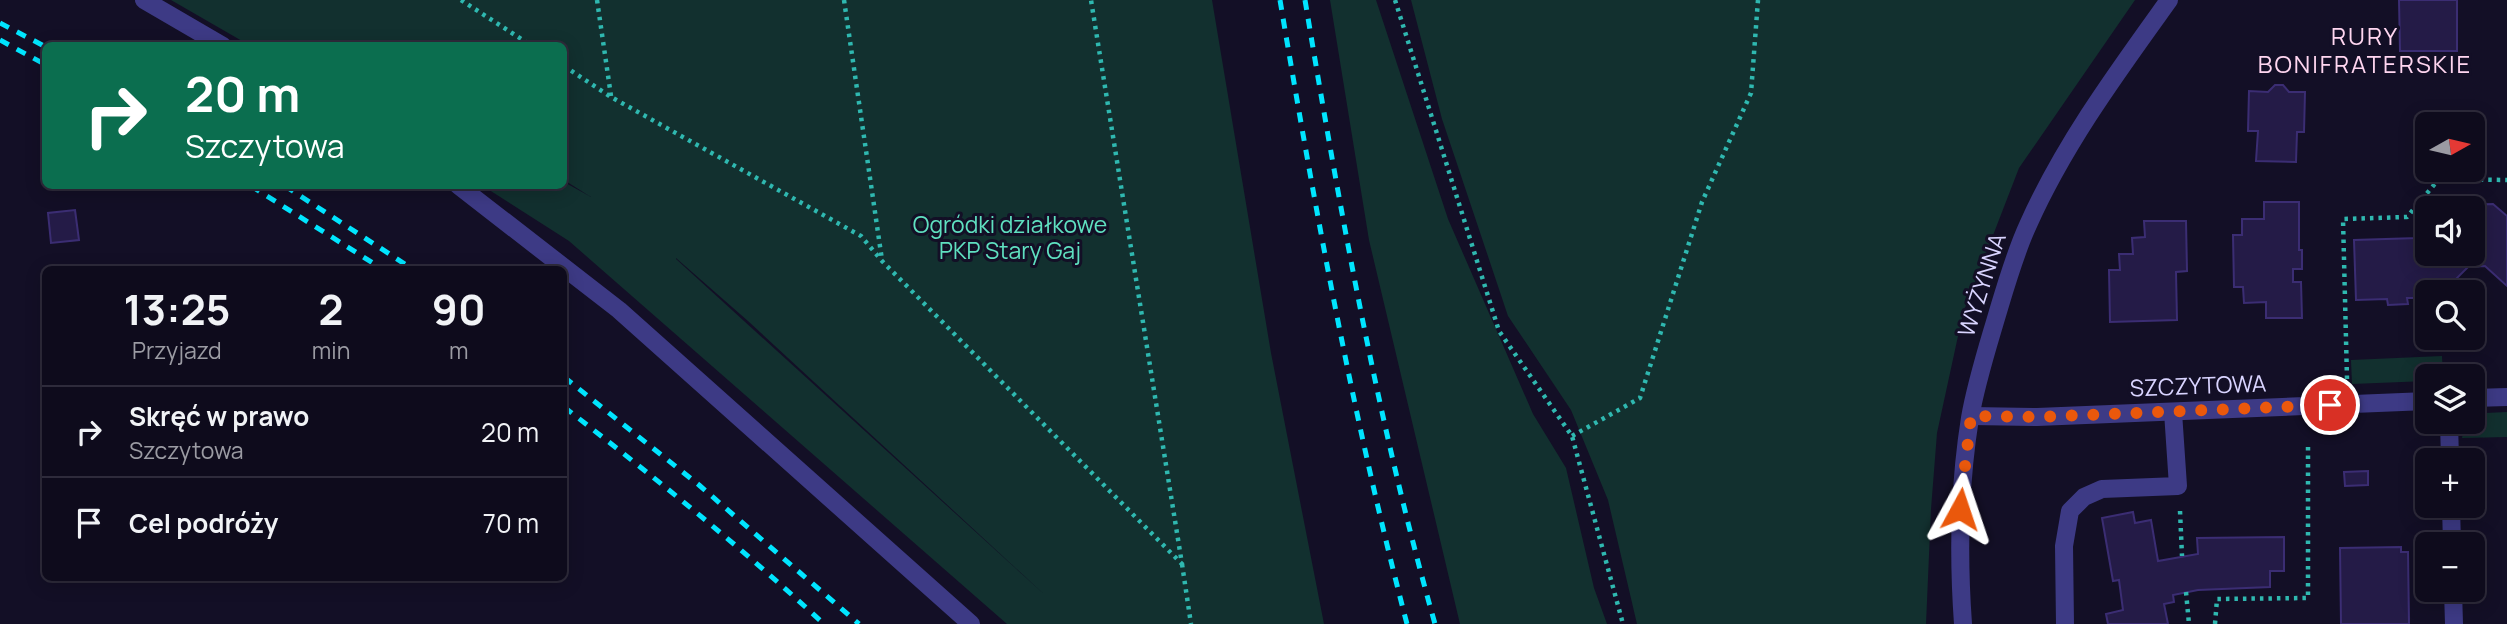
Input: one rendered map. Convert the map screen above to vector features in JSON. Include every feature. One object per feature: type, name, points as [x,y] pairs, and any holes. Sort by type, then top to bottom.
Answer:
[{"type":"street","points":[[144,0],[216,42]]},
{"type":"street","name":"WYŻYNNA","points":[[1963,624],[1958,564],[1961,494],[1971,416],[2004,293],[2028,225],[2085,122],[2169,0]]},
{"type":"street","points":[[463,189],[562,266]]},
{"type":"street","points":[[567,270],[619,310],[971,624]]},
{"type":"street","points":[[2485,398],[2507,397]]},
{"type":"street","name":"SZCZYTOWA","points":[[1971,416],[2037,417],[2415,402]]},
{"type":"street","points":[[2065,624],[2064,546],[2070,510],[2084,497],[2102,489],[2178,486],[2174,412]]},
{"type":"street","points":[[2453,602],[2454,624]]},
{"type":"path","points":[[461,0],[525,42]]},
{"type":"path","points":[[597,0],[611,97]]},
{"type":"path","points":[[844,0],[882,261]]},
{"type":"path","points":[[1091,0],[1191,624]]},
{"type":"path","points":[[1395,0],[1499,331],[1572,436],[1623,624]]},
{"type":"path","points":[[1572,436],[1640,398],[1702,202],[1751,93],[1758,0]]},
{"type":"path","points":[[567,68],[611,97],[861,236],[882,261],[1182,564]]},
{"type":"path","points":[[2347,384],[2343,219],[2407,217],[2439,179],[2507,180]]},
{"type":"path","points":[[2216,624],[2217,599],[2308,598],[2308,445]]},
{"type":"path","points":[[2178,486],[2182,556]]},
{"type":"path","points":[[2186,592],[2189,624]]},
{"type":"green space","name":"Ogródki działkowe PKP Stary Gaj","points":[[171,0],[1212,0],[1271,353],[1324,624],[1007,624],[569,241],[488,189],[567,189],[567,184],[591,197],[567,182],[567,42],[244,42]],"holes":[[[676,258],[748,321],[1046,596],[676,259]]]},
{"type":"green space","points":[[1330,0],[1376,0],[1448,219],[1533,414],[1566,468],[1594,588],[1607,624],[1460,624],[1369,240]]},
{"type":"green space","points":[[1411,0],[2135,0],[2019,168],[1963,313],[1937,433],[1926,624],[1637,624],[1608,500],[1571,410],[1508,316],[1442,119]]},
{"type":"green space","points":[[2442,356],[2442,364],[2415,364],[2415,381],[2352,384],[2351,360]]},
{"type":"green space","points":[[2507,412],[2507,437],[2462,438],[2463,434],[2485,434],[2485,413]]},
{"type":"building","points":[[2399,0],[2457,0],[2457,51],[2400,51]]},
{"type":"building","points":[[2275,85],[2283,85],[2289,92],[2305,92],[2304,132],[2297,132],[2296,162],[2256,161],[2258,131],[2248,131],[2249,91],[2268,92]]},
{"type":"building","points":[[2264,202],[2299,202],[2299,250],[2302,250],[2302,269],[2293,269],[2293,282],[2301,282],[2302,318],[2266,318],[2266,302],[2244,303],[2243,287],[2234,287],[2233,235],[2242,235],[2242,219],[2264,219]]},
{"type":"building","points":[[2485,204],[2493,204],[2507,216],[2507,286],[2485,266]]},
{"type":"building","points":[[75,210],[79,240],[51,243],[48,213]]},
{"type":"building","points":[[2144,221],[2186,221],[2187,271],[2176,272],[2177,320],[2110,322],[2109,270],[2120,270],[2119,254],[2133,254],[2132,238],[2145,237]]},
{"type":"building","points":[[2415,238],[2415,266],[2485,266],[2468,267],[2455,280],[2415,280],[2415,298],[2407,298],[2408,304],[2388,305],[2387,299],[2356,300],[2354,240]]},
{"type":"building","points":[[2368,471],[2368,485],[2345,486],[2344,472]]},
{"type":"building","points":[[2133,512],[2135,523],[2151,520],[2158,561],[2198,554],[2197,538],[2284,537],[2284,571],[2270,571],[2270,587],[2198,590],[2173,595],[2174,602],[2164,604],[2168,624],[2108,624],[2106,614],[2123,610],[2119,580],[2113,581],[2102,518]]},
{"type":"building","points":[[2401,547],[2401,552],[2408,552],[2409,624],[2341,624],[2340,548]]},
{"type":"railway","points":[[1280,0],[1336,313],[1369,469],[1407,624]]},
{"type":"railway","points":[[1305,0],[1361,314],[1395,470],[1435,624]]},
{"type":"railway","points":[[0,23],[42,45]]},
{"type":"railway","points":[[0,40],[42,63]]},
{"type":"railway","points":[[256,189],[378,266]]},
{"type":"railway","points":[[290,189],[408,266]]},
{"type":"railway","points":[[567,379],[699,485],[859,624]]},
{"type":"railway","points":[[567,409],[696,512],[824,624]]},
{"type":"district","name":"RURY BONIFRATERSKIE","points":[[2365,51]]},
{"type":"route","points":[[1960,509],[1971,416],[2037,417],[2330,405]]}]
